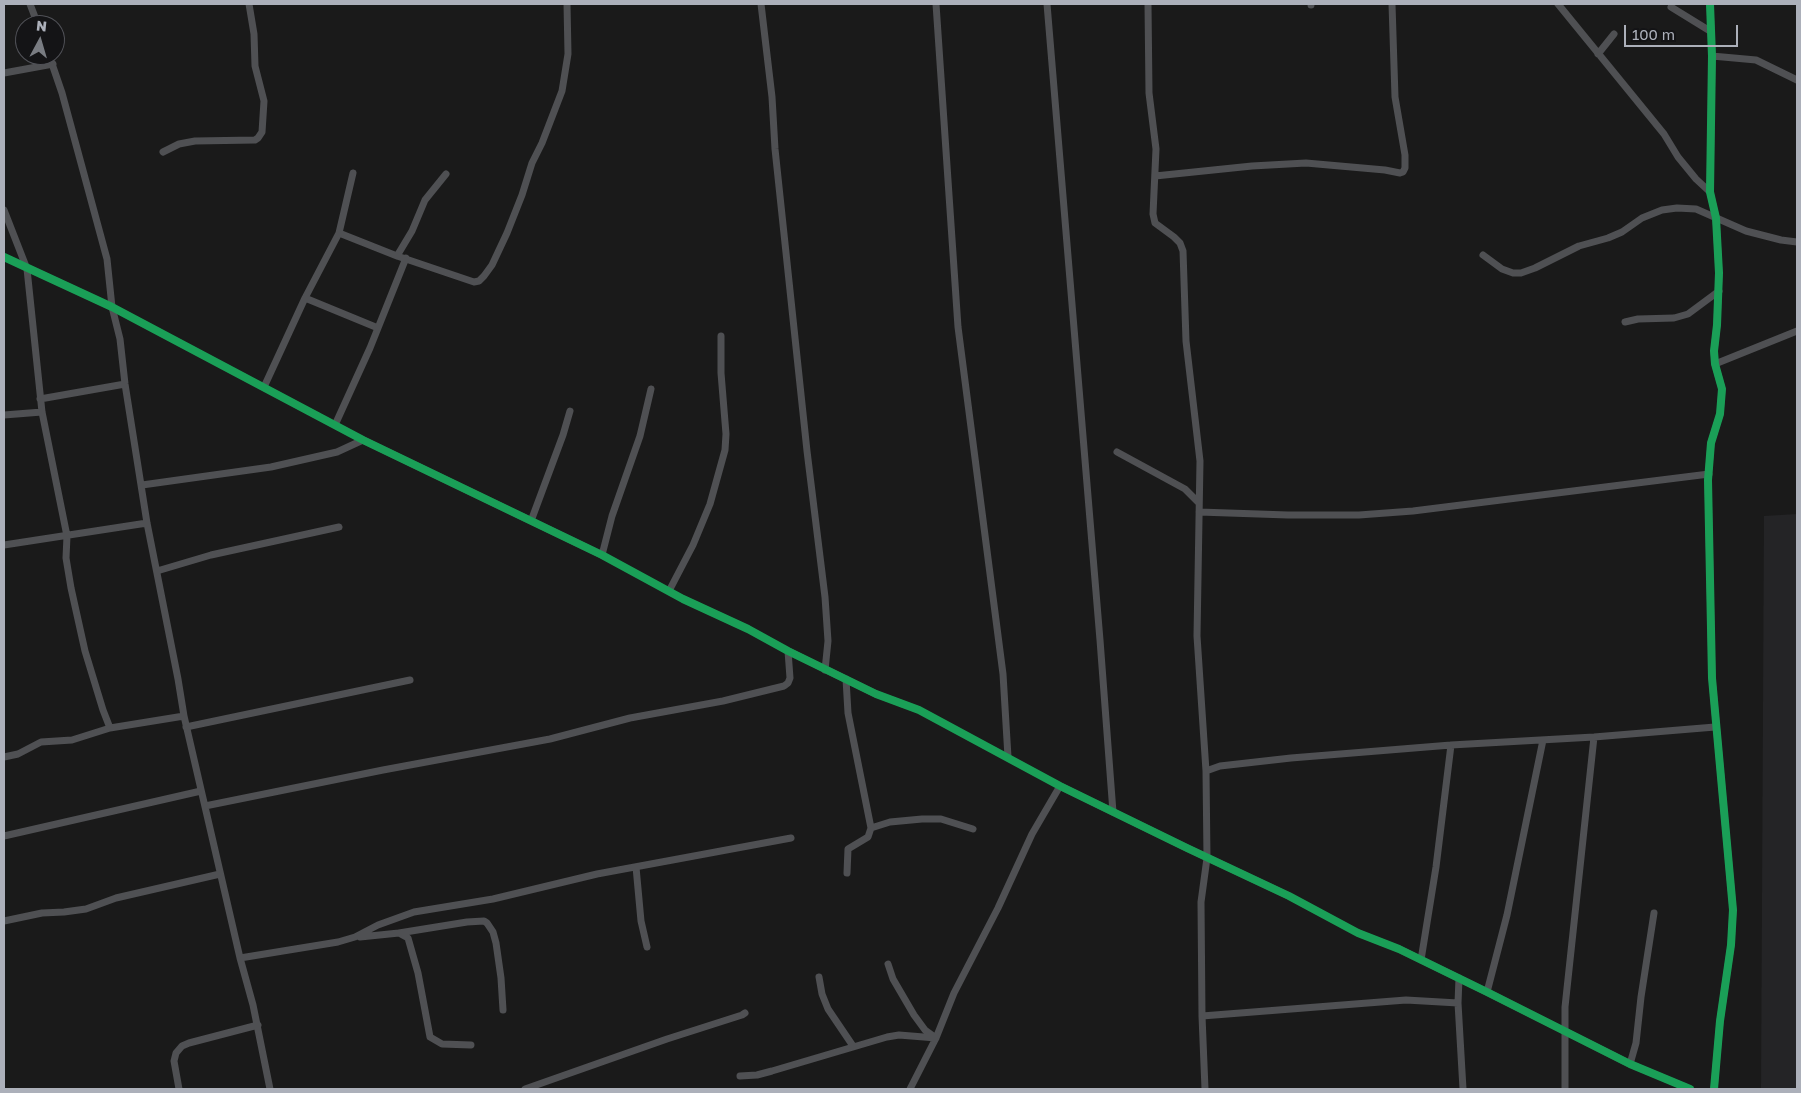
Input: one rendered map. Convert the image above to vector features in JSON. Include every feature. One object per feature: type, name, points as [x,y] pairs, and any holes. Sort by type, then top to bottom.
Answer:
[{"type":"street","points":[[163,152],[179,144],[195,141],[255,140],[262,132],[264,101],[255,66],[254,34],[249,4]]},
{"type":"street","points":[[339,233],[397,256],[474,282],[479,281],[484,276],[492,265],[507,233],[532,163],[542,143],[562,90],[568,54],[567,4]]},
{"type":"street","points":[[761,4],[807,451],[825,597],[828,641],[826,670]]},
{"type":"street","points":[[936,4],[958,326],[1003,674],[1008,757]]},
{"type":"street","points":[[1048,4],[1113,812]]},
{"type":"street","points":[[1148,4],[1150,93],[1156,149],[1153,214],[1155,223],[1174,237],[1180,243],[1183,251],[1186,341],[1200,461],[1197,636],[1206,771],[1207,858],[1201,902],[1205,1089]]},
{"type":"street","points":[[1155,176],[1252,166],[1306,163],[1403,172],[1406,154],[1396,97],[1392,4]]},
{"type":"street","points":[[1558,4],[1664,134],[1678,157],[1710,192]]},
{"type":"street","points":[[1710,4],[1712,56],[1710,192],[1716,218],[1719,291],[1714,351],[1715,364],[1722,389],[1722,408],[1712,443],[1709,474],[1712,678],[1733,910],[1731,945],[1720,1020],[1714,1089]]},
{"type":"street","points":[[1671,8],[1710,31]]},
{"type":"street","points":[[1598,54],[1614,34]]},
{"type":"street","points":[[1712,56],[1756,60],[1797,80]]},
{"type":"street","points":[[4,73],[48,65]]},
{"type":"street","points":[[53,65],[107,259],[112,307],[120,339],[125,384],[147,523],[186,727],[240,958],[258,1025],[270,1089]]},
{"type":"street","points":[[264,387],[339,233],[353,173]]},
{"type":"street","points":[[397,256],[412,231],[425,200],[446,174]]},
{"type":"street","points":[[1483,255],[1502,270],[1521,273],[1580,246],[1622,232],[1642,218],[1662,210],[1677,208],[1696,210],[1762,236],[1797,242]]},
{"type":"street","points":[[4,210],[27,269],[40,399],[67,536],[66,558],[71,588],[85,650],[110,728]]},
{"type":"street","points":[[4,257],[112,307],[363,440],[602,556],[669,592],[748,629],[826,670],[876,694],[918,710],[1060,786],[1289,896],[1358,933],[1422,960],[1488,992],[1630,1064],[1690,1089]]},
{"type":"street","points":[[335,425],[378,328],[406,258]]},
{"type":"street","points":[[1625,322],[1674,318],[1688,314],[1719,291]]},
{"type":"street","points":[[306,298],[378,328]]},
{"type":"street","points":[[1715,364],[1797,331]]},
{"type":"street","points":[[669,592],[693,545],[710,504],[725,450],[726,434],[721,373],[721,336]]},
{"type":"street","points":[[40,399],[125,384]]},
{"type":"street","points":[[602,556],[612,516],[640,436],[652,389]]},
{"type":"street","points":[[531,521],[570,411]]},
{"type":"street","points":[[4,415],[42,412]]},
{"type":"street","points":[[142,485],[271,466],[337,452],[363,440]]},
{"type":"street","points":[[1117,452],[1185,489],[1199,503]]},
{"type":"street","points":[[1199,512],[1350,515],[1413,511],[1709,474]]},
{"type":"street","points":[[4,545],[147,523]]},
{"type":"street","points":[[157,571],[211,555],[339,527]]},
{"type":"street","points":[[205,806],[550,739],[630,718],[723,702],[784,686],[790,678],[788,651]]},
{"type":"street","points":[[846,679],[848,714],[871,828],[868,837],[848,849],[847,873]]},
{"type":"street","points":[[186,727],[410,680]]},
{"type":"street","points":[[4,757],[18,754],[41,742],[72,740],[110,728],[184,716]]},
{"type":"street","points":[[1206,771],[1220,766],[1291,758],[1452,745],[1594,738],[1715,727]]},
{"type":"street","points":[[1565,1089],[1565,1007],[1594,738]]},
{"type":"street","points":[[1488,992],[1507,915],[1543,740]]},
{"type":"street","points":[[1422,960],[1452,745]]},
{"type":"street","points":[[910,1089],[936,1038],[954,993],[998,908],[1032,834],[1060,786]]},
{"type":"street","points":[[4,836],[201,791]]},
{"type":"street","points":[[871,828],[890,822],[922,818],[940,820],[973,829]]},
{"type":"street","points":[[240,958],[338,942],[355,937],[378,925],[414,912],[493,899],[597,874],[791,838]]},
{"type":"street","points":[[636,867],[641,921],[647,947]]},
{"type":"street","points":[[4,921],[42,913],[86,909],[116,898],[220,874]]},
{"type":"street","points":[[1630,1064],[1636,1043],[1654,913]]},
{"type":"street","points":[[355,937],[399,933],[467,922],[487,922],[493,932],[496,943],[503,1010]]},
{"type":"street","points":[[399,933],[408,938],[413,952],[430,1037],[442,1044],[471,1045]]},
{"type":"street","points":[[888,964],[893,979],[914,1015],[924,1030],[936,1038]]},
{"type":"street","points":[[819,976],[822,994],[828,1008],[852,1046]]},
{"type":"street","points":[[1459,978],[1458,1002],[1463,1089]]},
{"type":"street","points":[[1202,1016],[1406,1000],[1458,1002]]},
{"type":"street","points":[[525,1089],[745,1013]]},
{"type":"street","points":[[179,1089],[174,1061],[176,1053],[182,1046],[258,1025]]},
{"type":"street","points":[[740,1076],[772,1071],[852,1046],[899,1036],[936,1038]]},
{"type":"shaded area","points":[[1797,514],[1797,1089],[1761,1089],[1764,516]]},
{"type":"cycle path","points":[[1710,4],[1712,56],[1710,192],[1716,218],[1719,273],[1714,351],[1715,364],[1722,389],[1720,414],[1711,443],[1708,480],[1712,678],[1733,910],[1731,945],[1720,1021],[1714,1089]]},
{"type":"cycle path","points":[[4,257],[112,307],[363,440],[602,555],[683,599],[748,629],[788,651],[876,694],[919,710],[1060,786],[1289,896],[1358,933],[1399,949],[1630,1064],[1690,1089]]}]
